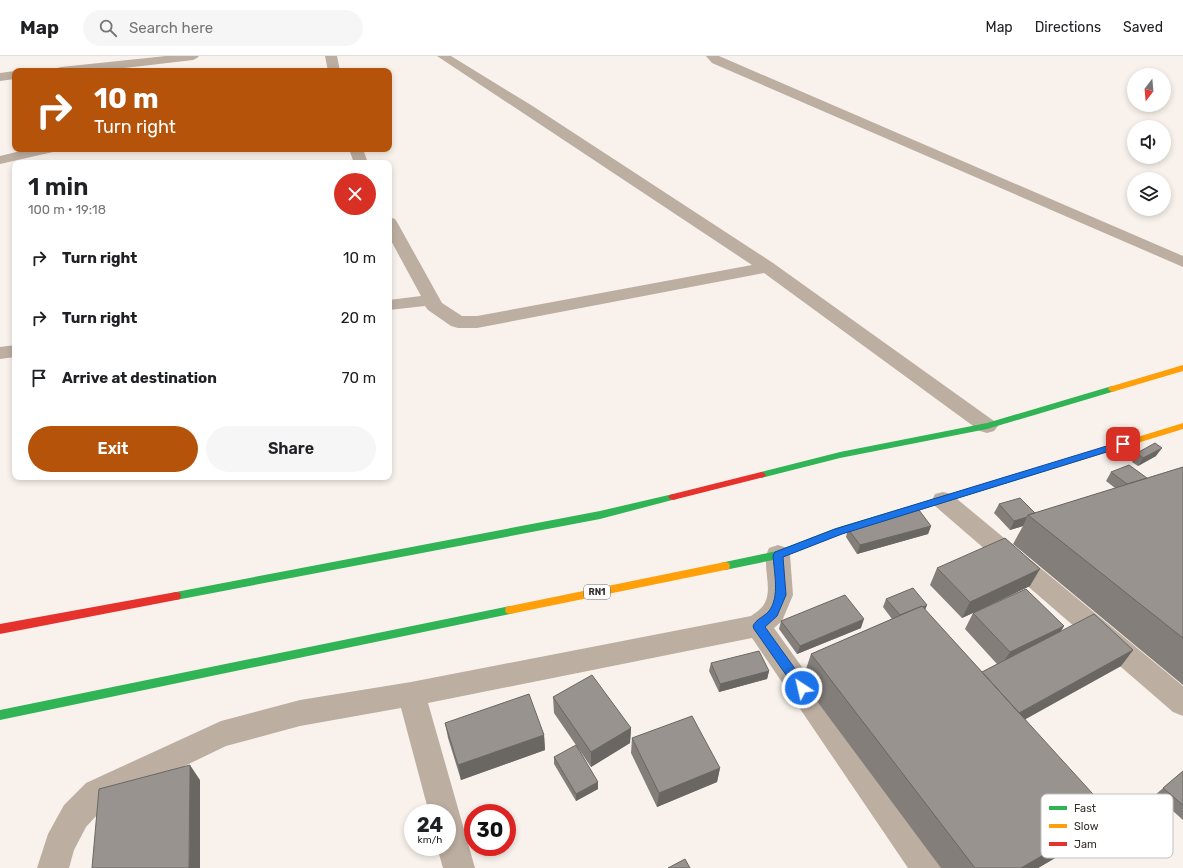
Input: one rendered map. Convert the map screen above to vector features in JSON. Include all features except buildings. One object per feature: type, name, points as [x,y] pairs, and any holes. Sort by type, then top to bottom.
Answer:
[{"type":"highway","points":[[0,629],[600,515],[840,455],[987,426],[1183,368]]},
{"type":"highway","name":"RN1","points":[[0,715],[778,555],[839,531],[1183,426]]},
{"type":"street","points":[[107,56],[124,65]]},
{"type":"street","points":[[92,68],[193,56]]},
{"type":"street","points":[[331,56],[333,68]]},
{"type":"street","points":[[444,56],[526,108],[767,267],[987,426]]},
{"type":"street","points":[[712,56],[716,60],[1183,262]]},
{"type":"street","points":[[0,77],[12,75]]},
{"type":"street","points":[[0,160],[35,152]]},
{"type":"street","points":[[392,227],[434,306],[458,322],[477,322],[767,267]]},
{"type":"street","points":[[392,305],[432,300]]},
{"type":"street","points":[[0,353],[12,351]]},
{"type":"street","points":[[943,500],[1183,703]]},
{"type":"street","points":[[53,868],[59,845],[75,816],[97,793],[220,734],[300,713],[411,694],[758,626],[774,613],[780,595],[778,555]]},
{"type":"street","points":[[758,626],[927,868]]},
{"type":"street","points":[[411,694],[442,804]]},
{"type":"street","points":[[456,856],[459,868]]},
{"type":"traffic: fast","points":[[761,475],[840,455],[987,426],[1112,389]]},
{"type":"traffic: fast","points":[[725,566],[778,555],[839,531],[1043,469]]},
{"type":"traffic: fast","points":[[176,596],[600,515],[673,497]]},
{"type":"traffic: fast","points":[[0,715],[510,610]]},
{"type":"traffic: slow","points":[[1112,389],[1183,368]]},
{"type":"traffic: slow","points":[[1043,469],[1183,426]]},
{"type":"traffic: slow","points":[[510,610],[725,566]]},
{"type":"traffic: jam","points":[[673,497],[761,475]]},
{"type":"traffic: jam","points":[[0,629],[176,596]]},
{"type":"route","points":[[802,688],[758,626],[774,613],[780,595],[778,555],[839,531],[1123,444]]}]
